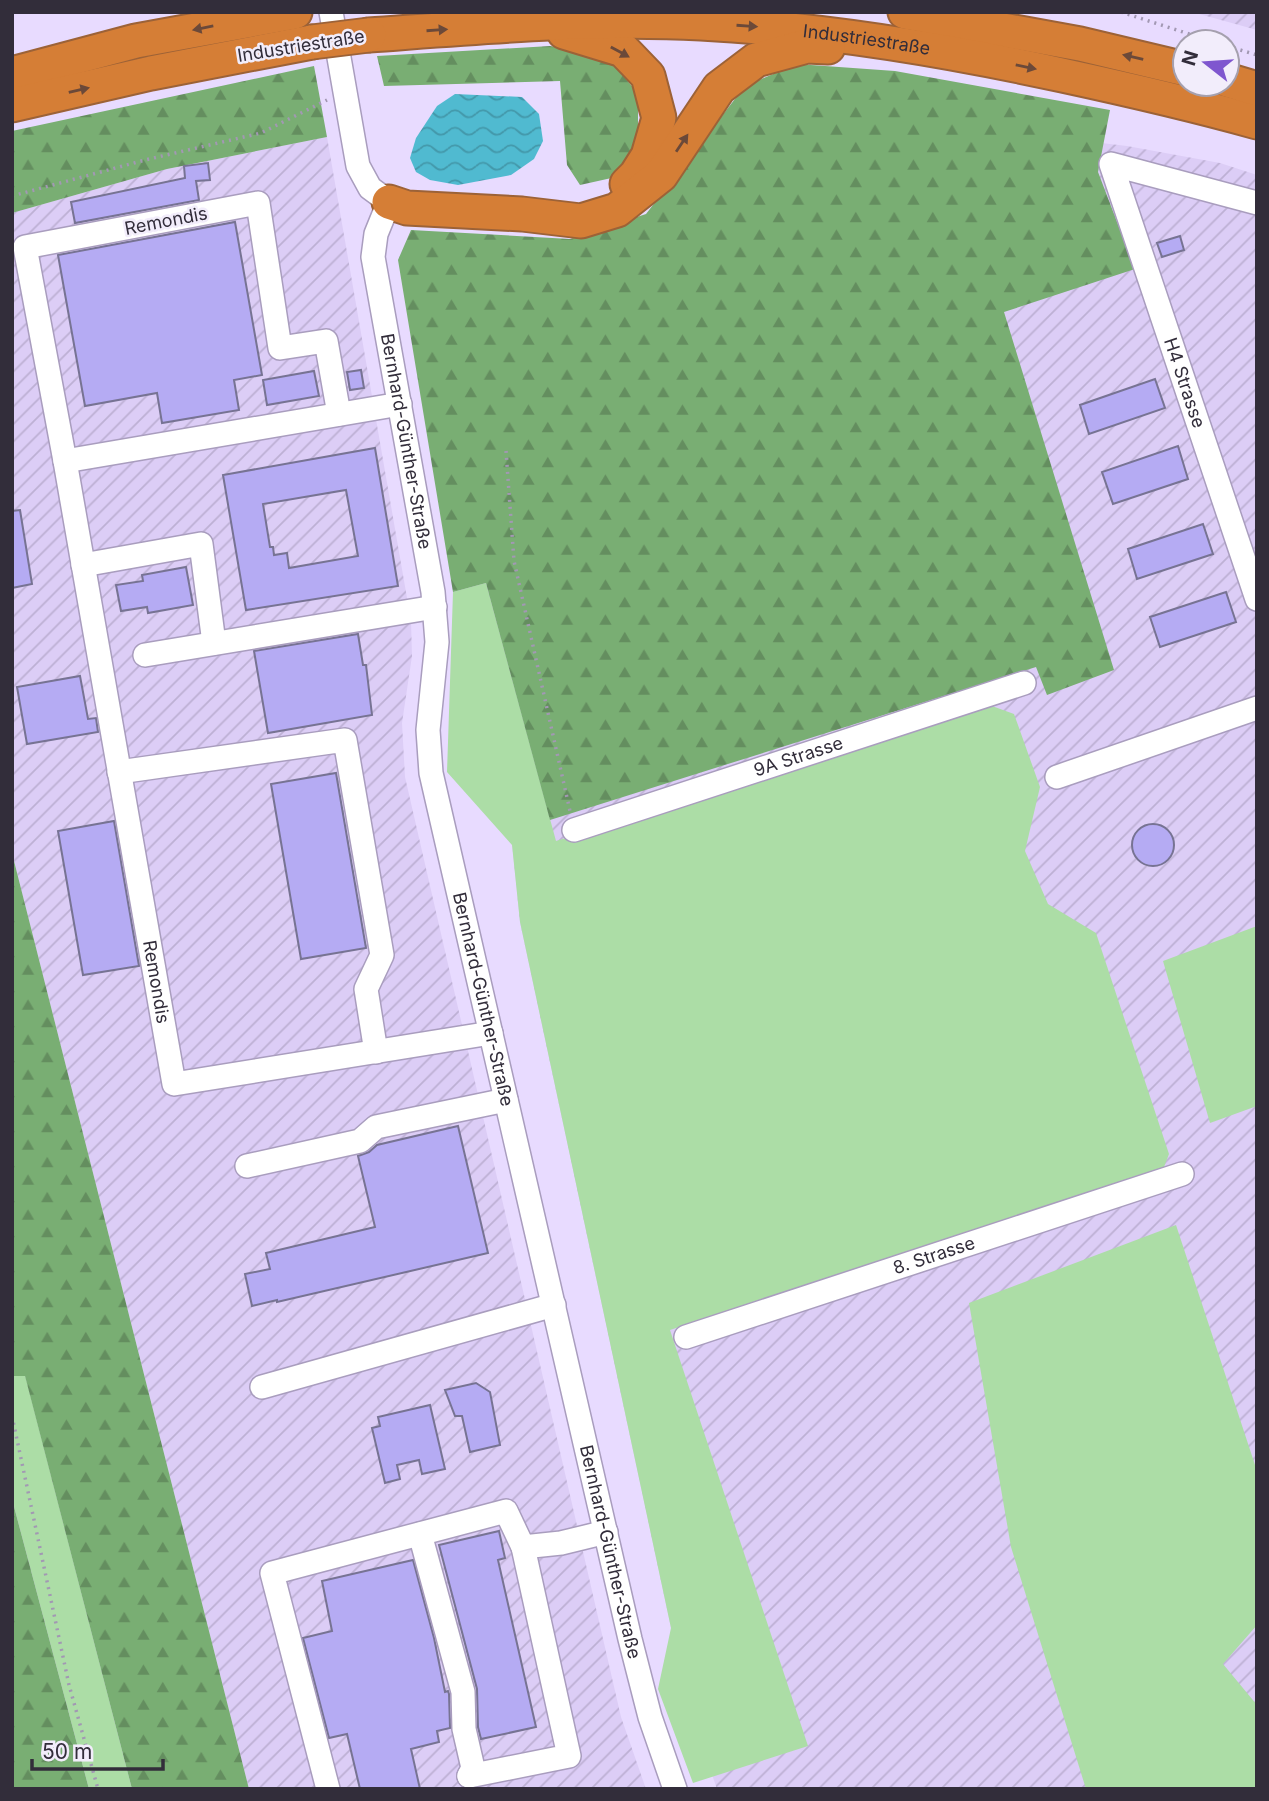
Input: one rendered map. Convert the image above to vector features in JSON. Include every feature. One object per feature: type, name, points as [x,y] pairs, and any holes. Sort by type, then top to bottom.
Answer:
[{"type":"highway","points":[[136,41],[162,12]]},
{"type":"highway","name":"Industriestraße","points":[[12,74],[136,41],[295,12]]},
{"type":"highway","name":"Industriestraße","points":[[905,12],[1080,44],[1171,66]]},
{"type":"highway","points":[[1012,12],[1080,44]]},
{"type":"highway","name":"Industriestraße","points":[[12,105],[150,72],[369,35],[532,23],[700,22],[814,31],[959,53],[1190,103],[1257,122]]},
{"type":"highway","points":[[522,214],[575,206],[616,194],[636,175],[649,156],[659,118],[648,76],[623,50],[532,23]]},
{"type":"highway","points":[[389,202],[407,208],[522,214],[581,221],[617,210],[660,176],[719,88],[756,60],[807,46],[959,53]]},
{"type":"street","points":[[331,12],[358,166],[370,188],[389,202]]},
{"type":"street","name":"H4 Strasse","points":[[1257,204],[1111,164],[1257,600]]},
{"type":"street","name":"Bernhard-Günther-Straße","points":[[389,202],[376,234],[373,257],[435,607],[437,642],[428,730],[431,773],[650,1717],[675,1789]]},
{"type":"street","name":"Remondis","points":[[339,414],[326,341],[281,348],[258,203],[24,247],[65,461],[174,1084],[491,1033]]},
{"type":"street","points":[[65,461],[400,404]]},
{"type":"street","points":[[83,565],[201,544],[214,643]]},
{"type":"street","points":[[145,655],[435,607]]},
{"type":"street","name":"9A Strasse","points":[[574,830],[1024,683]]},
{"type":"street","points":[[1057,777],[1257,708]]},
{"type":"street","points":[[119,772],[345,740],[382,955],[366,989],[376,1052]]},
{"type":"street","points":[[247,1166],[360,1141],[376,1127],[506,1100]]},
{"type":"street","name":"8. Strasse","points":[[686,1337],[1182,1174]]},
{"type":"street","points":[[262,1387],[554,1306]]},
{"type":"street","points":[[328,1789],[272,1573],[506,1511],[523,1547],[569,1756],[469,1776],[473,1768],[464,1729],[463,1692],[420,1534]]},
{"type":"street","points":[[523,1547],[561,1543],[606,1532]]},
{"type":"path","points":[[1121,12],[1171,28]]},
{"type":"path","points":[[12,195],[261,133],[329,99],[344,96]]},
{"type":"path","points":[[506,451],[514,561],[574,830]]},
{"type":"path","points":[[12,1416],[69,1685],[98,1789]]},
{"type":"shaded area","points":[[1192,12],[1257,12],[1257,30]]},
{"type":"shaded area","points":[[817,110],[1127,146],[1220,163],[1257,175],[1257,1789],[717,1789],[687,1702],[520,922],[477,496]]},
{"type":"shaded area","points":[[327,137],[411,621],[412,656],[402,723],[405,777],[621,1717],[646,1789],[249,1789],[12,853],[12,213],[167,169]]},
{"type":"green space","points":[[550,46],[606,56],[638,93],[638,142],[616,177],[580,185],[567,165],[560,81],[384,86],[377,56]]},
{"type":"green space","points":[[797,64],[895,71],[1110,110],[1098,172],[1135,269],[1004,312],[1114,670],[1047,695],[1036,667],[550,820],[486,583],[453,592],[398,260],[411,230],[570,239],[646,214],[745,86]]},
{"type":"green space","points":[[314,66],[327,137],[167,169],[12,213],[12,131]]},
{"type":"green space","points":[[486,583],[556,841],[992,706],[1014,714],[1040,787],[1025,851],[1048,904],[1096,933],[1169,1154],[1164,1167],[670,1330],[808,1746],[693,1783],[658,1689],[671,1628],[520,922],[512,845],[447,772],[453,592]]},
{"type":"green space","points":[[12,853],[249,1789],[132,1789],[25,1376],[12,1376]]},
{"type":"green space","points":[[1257,926],[1257,1106],[1210,1123],[1163,961]]},
{"type":"green space","points":[[1176,1225],[1257,1471],[1257,1625],[1223,1664],[1257,1705],[1257,1789],[1086,1789],[1011,1547],[969,1303]]},
{"type":"green space","points":[[25,1375],[132,1789],[89,1789],[12,1499],[12,1376]]},
{"type":"green space","points":[[12,1499],[89,1789],[12,1789]]},
{"type":"water","points":[[455,94],[522,97],[539,114],[543,141],[534,159],[511,175],[458,185],[430,180],[416,172],[410,158],[416,138],[437,106]]},
{"type":"building","points":[[208,163],[210,180],[196,181],[199,200],[75,223],[71,202],[185,178],[184,166]]},
{"type":"building","points":[[235,222],[262,375],[234,380],[239,410],[162,423],[157,393],[85,406],[58,255]]},
{"type":"building","points":[[1180,236],[1184,250],[1162,257],[1157,243]]},
{"type":"building","points":[[361,370],[364,388],[350,390],[347,372]]},
{"type":"building","points":[[314,371],[319,396],[267,405],[263,380]]},
{"type":"building","points":[[1155,379],[1165,408],[1089,434],[1080,405]]},
{"type":"building","points":[[1178,446],[1188,479],[1113,504],[1102,472]]},
{"type":"building","points":[[375,448],[398,586],[246,610],[223,475]],"holes":[[[346,490],[358,556],[289,568],[287,553],[274,555],[273,547],[270,547],[263,504]]]},
{"type":"building","points":[[20,510],[32,584],[12,588],[12,511]]},
{"type":"building","points":[[1203,524],[1213,554],[1137,579],[1128,549]]},
{"type":"building","points":[[186,567],[193,605],[148,613],[147,607],[121,611],[116,585],[143,581],[142,575]]},
{"type":"building","points":[[1226,592],[1236,622],[1160,647],[1150,617]]},
{"type":"building","points":[[358,634],[363,665],[366,665],[372,715],[268,733],[254,651]]},
{"type":"building","points":[[80,676],[88,719],[96,718],[98,732],[27,744],[17,687]]},
{"type":"building","points":[[336,773],[366,948],[301,959],[271,784]]},
{"type":"building","points":[[114,821],[139,966],[83,975],[58,831]]},
{"type":"building","points":[[1153,824],[1168,830],[1174,845],[1168,860],[1153,866],[1138,860],[1132,845],[1138,830]]},
{"type":"building","points":[[458,1126],[488,1253],[252,1306],[245,1274],[270,1269],[266,1253],[375,1227],[358,1156],[377,1145]]},
{"type":"building","points":[[476,1383],[490,1392],[500,1445],[470,1452],[462,1416],[455,1416],[445,1390]]},
{"type":"building","points":[[430,1405],[445,1469],[422,1474],[419,1460],[397,1465],[400,1479],[385,1483],[372,1428],[380,1426],[378,1417]]},
{"type":"building","points":[[499,1531],[505,1558],[498,1560],[536,1727],[481,1739],[477,1689],[439,1545]]},
{"type":"building","points":[[413,1560],[445,1692],[448,1691],[449,1694],[450,1728],[437,1731],[439,1742],[411,1749],[420,1789],[360,1789],[347,1734],[329,1738],[303,1638],[332,1631],[322,1581]]}]
